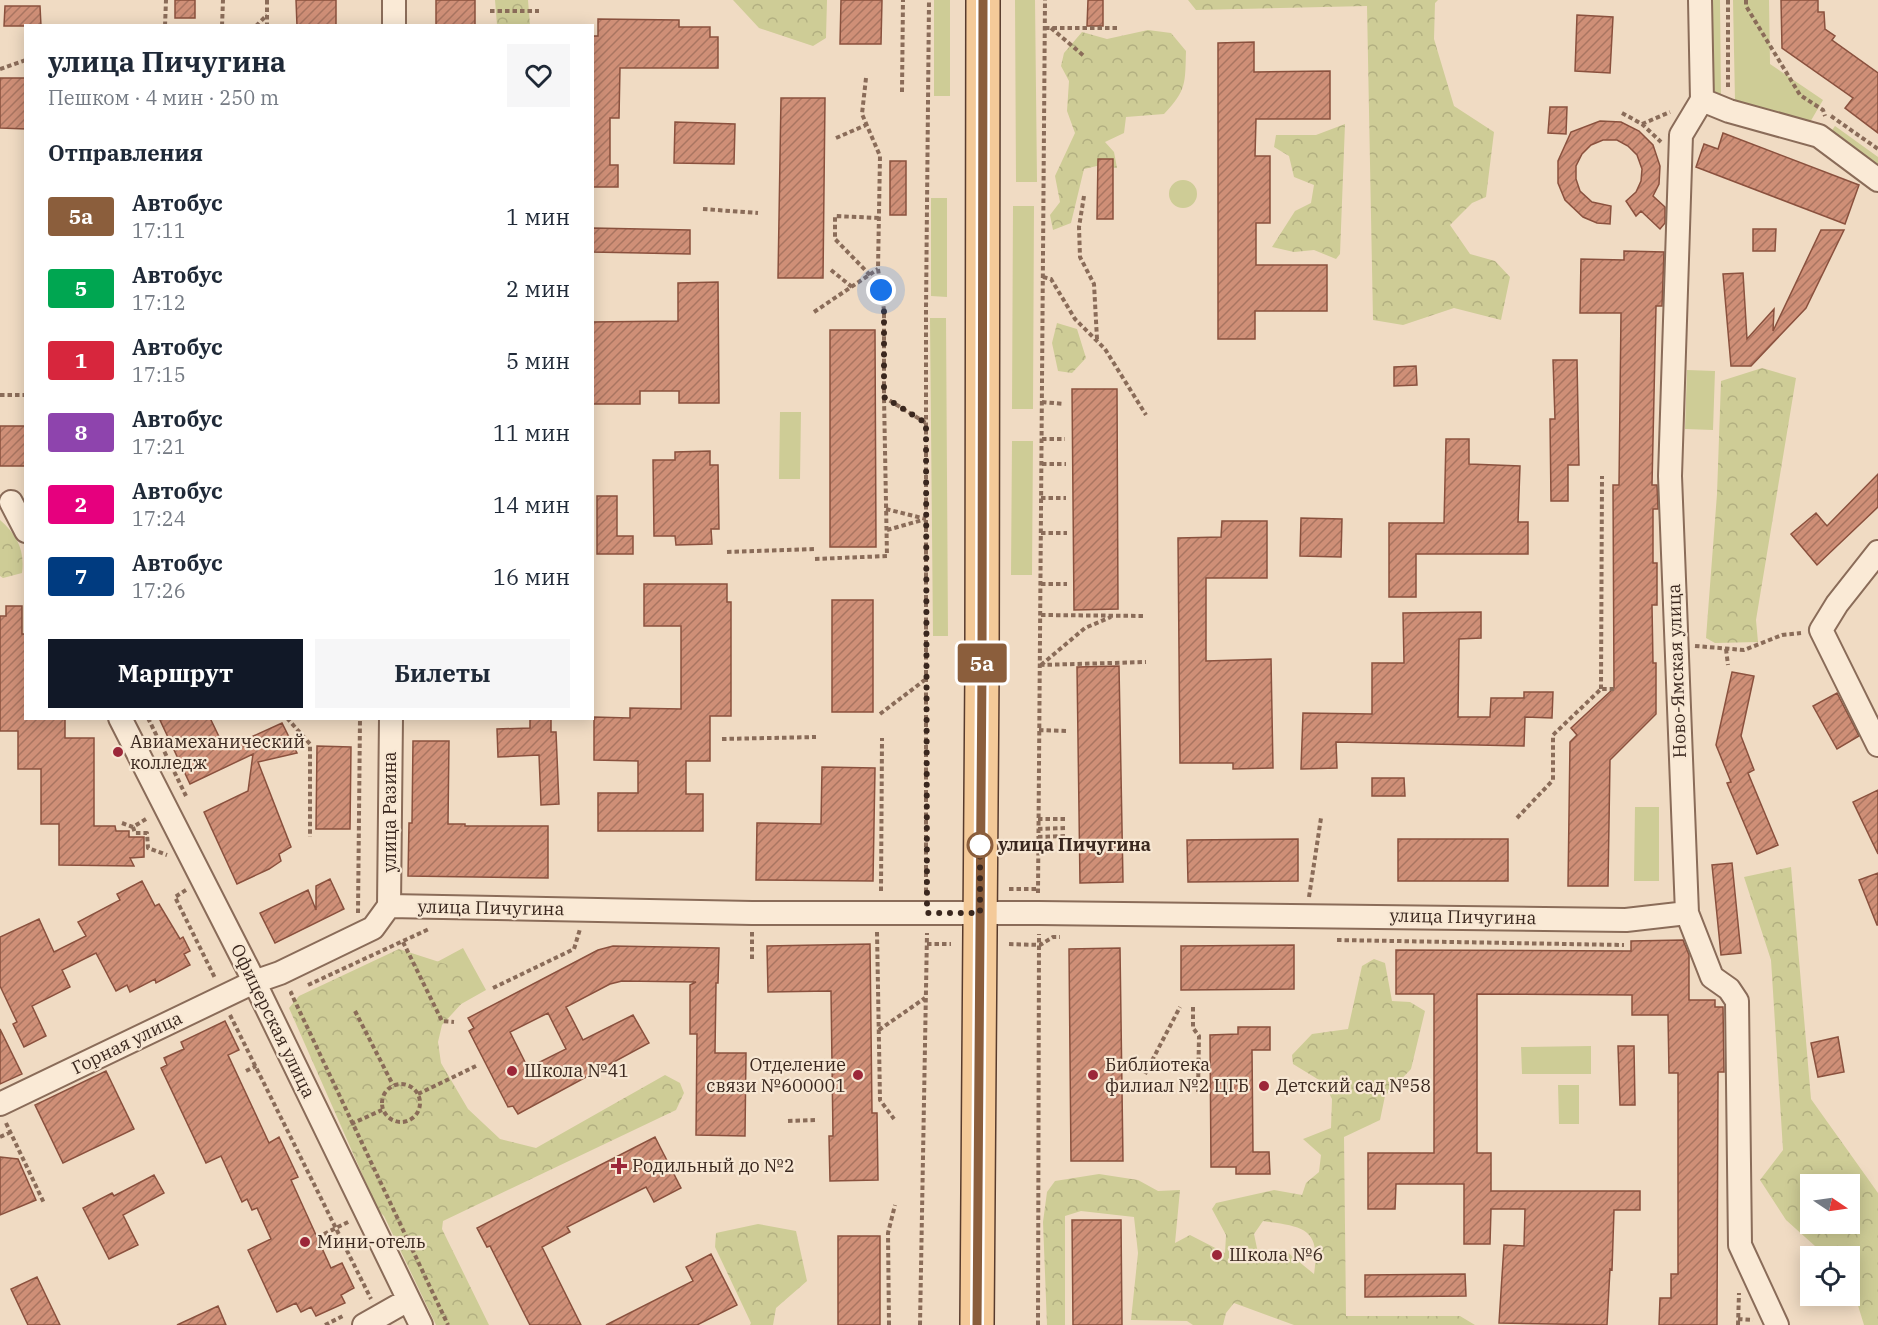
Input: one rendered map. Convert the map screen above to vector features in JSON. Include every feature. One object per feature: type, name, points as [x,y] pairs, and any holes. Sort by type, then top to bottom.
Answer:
[{"type":"main road","points":[[976,1325],[982,670],[983,0]]},
{"type":"street","points":[[394,0],[394,24]]},
{"type":"street","points":[[1700,0],[1702,100],[1729,111],[1820,136],[1878,180]]},
{"type":"street","name":"Ново-Ямская улица","points":[[1702,100],[1681,135],[1670,476],[1687,913],[1712,977],[1728,989],[1737,1001],[1740,1245],[1777,1325]]},
{"type":"street","points":[[11,502],[24,527]]},
{"type":"street","points":[[1878,552],[1837,603],[1821,630],[1878,745]]},
{"type":"street","name":"Офицерская улица","points":[[121,720],[254,982],[421,1325]]},
{"type":"street","name":"улица Разина","points":[[389,906],[391,720]]},
{"type":"street","points":[[254,982],[280,973],[373,928],[389,906]]},
{"type":"street","name":"улица Пичугина","points":[[389,906],[752,913],[980,913],[1626,920],[1687,913]]},
{"type":"street","name":"Горная улица","points":[[0,1104],[219,990],[254,982]]},
{"type":"street","points":[[372,1321],[408,1300]]},
{"type":"path","points":[[165,24],[166,0]]},
{"type":"path","points":[[222,24],[223,0]]},
{"type":"path","points":[[267,0],[267,24]]},
{"type":"path","points":[[902,92],[903,0]]},
{"type":"path","points":[[920,1325],[927,944],[926,423],[929,0]]},
{"type":"path","points":[[1038,896],[1045,0]]},
{"type":"path","points":[[1728,0],[1729,111]]},
{"type":"path","points":[[1746,0],[1746,6],[1800,95],[1823,110]]},
{"type":"path","points":[[490,11],[539,10]]},
{"type":"path","points":[[258,24],[267,15]]},
{"type":"path","points":[[1045,28],[1118,28]]},
{"type":"path","points":[[1051,28],[1084,56]]},
{"type":"path","points":[[0,69],[24,61]]},
{"type":"path","points":[[815,559],[887,556],[884,310],[878,269],[880,156],[862,114],[867,78]]},
{"type":"path","points":[[1622,114],[1642,124],[1659,140],[1680,166]]},
{"type":"path","points":[[1832,116],[1878,149]]},
{"type":"path","points":[[836,138],[866,125]]},
{"type":"path","points":[[1084,196],[1079,226],[1080,257],[1094,284],[1097,340]]},
{"type":"path","points":[[702,209],[758,213]]},
{"type":"path","points":[[870,274],[835,239],[835,216],[879,218]]},
{"type":"path","points":[[814,312],[878,269]]},
{"type":"path","points":[[831,270],[852,287]]},
{"type":"path","points":[[1043,277],[1051,279],[1075,319],[1097,340],[1146,415]]},
{"type":"path","points":[[0,395],[24,395]]},
{"type":"path","points":[[884,397],[926,423]]},
{"type":"path","points":[[1042,402],[1064,404]]},
{"type":"path","points":[[1042,439],[1065,439]]},
{"type":"path","points":[[1041,465],[1066,464]]},
{"type":"path","points":[[1601,689],[1602,476]]},
{"type":"path","points":[[1041,498],[1066,498]]},
{"type":"path","points":[[886,509],[926,519]]},
{"type":"path","points":[[886,530],[926,519]]},
{"type":"path","points":[[1041,533],[1066,533]]},
{"type":"path","points":[[727,552],[815,549]]},
{"type":"path","points":[[1041,584],[1067,584]]},
{"type":"path","points":[[1041,615],[1146,616]]},
{"type":"path","points":[[1040,665],[1085,628],[1113,616]]},
{"type":"path","points":[[1676,644],[1744,650],[1782,635],[1821,630]]},
{"type":"path","points":[[1726,649],[1728,665]]},
{"type":"path","points":[[1040,665],[1146,662]]},
{"type":"path","points":[[880,714],[927,678]]},
{"type":"path","points":[[1517,818],[1553,780],[1553,735],[1601,689],[1614,689]]},
{"type":"path","points":[[291,720],[310,744],[310,837]]},
{"type":"path","points":[[358,914],[360,720]]},
{"type":"path","points":[[1040,730],[1068,731]]},
{"type":"path","points":[[722,738],[816,737]]},
{"type":"path","points":[[881,891],[882,738]]},
{"type":"path","points":[[1306,916],[1321,818]]},
{"type":"path","points":[[122,823],[133,826],[146,819]]},
{"type":"path","points":[[1038,819],[1066,819]]},
{"type":"path","points":[[133,826],[135,833],[147,833],[148,848],[169,856]]},
{"type":"path","points":[[1038,829],[1066,828]]},
{"type":"path","points":[[1038,837],[1066,836]]},
{"type":"path","points":[[1009,889],[1037,889]]},
{"type":"path","points":[[180,894],[175,897],[219,990],[338,1227],[372,1321]]},
{"type":"path","points":[[493,988],[574,949],[580,936],[580,925]]},
{"type":"path","points":[[877,925],[880,1100],[894,1119]]},
{"type":"path","points":[[1038,1325],[1039,925]]},
{"type":"path","points":[[1009,944],[1040,945],[1053,937],[1064,937]]},
{"type":"path","points":[[1336,940],[1624,945]]},
{"type":"path","points":[[403,942],[442,1021],[454,1022]]},
{"type":"path","points":[[927,944],[951,944]]},
{"type":"path","points":[[291,993],[448,1325]]},
{"type":"path","points":[[879,1030],[926,997]]},
{"type":"path","points":[[1145,1074],[1180,1007]]},
{"type":"path","points":[[1193,1007],[1193,1028],[1199,1036],[1198,1092]]},
{"type":"path","points":[[355,1011],[393,1085]]},
{"type":"path","points":[[246,1071],[256,1066]]},
{"type":"path","points":[[418,1094],[476,1066]]},
{"type":"path","points":[[407,1084],[418,1094],[419,1109],[409,1121],[401,1123],[393,1121],[382,1110],[382,1095],[393,1085],[407,1084]]},
{"type":"path","points":[[328,1134],[382,1110]]},
{"type":"path","points":[[788,1121],[818,1120]]},
{"type":"path","points":[[0,1137],[11,1132],[44,1203]]},
{"type":"path","points":[[889,1325],[888,1233],[895,1204]]},
{"type":"path","points":[[324,1234],[367,1213]]},
{"type":"green space","points":[[495,0],[528,0],[530,24],[497,24]]},
{"type":"green space","points":[[733,0],[827,0],[826,38],[813,46],[759,28]]},
{"type":"green space","points":[[934,0],[950,0],[950,96],[934,96]]},
{"type":"green space","points":[[1015,0],[1035,0],[1037,182],[1016,182]]},
{"type":"green space","points":[[1188,0],[1438,0],[1435,3],[1434,39],[1454,106],[1494,132],[1486,197],[1472,203],[1450,225],[1470,254],[1495,261],[1510,277],[1501,320],[1454,308],[1403,325],[1373,320],[1367,6],[1196,10]]},
{"type":"green space","points":[[1706,0],[1720,0],[1721,98],[1707,98]]},
{"type":"green space","points":[[1733,0],[1769,0],[1770,64],[1823,100],[1806,129],[1735,101]]},
{"type":"green space","points":[[1148,30],[1171,33],[1186,51],[1185,79],[1181,92],[1164,114],[1126,117],[1124,133],[1105,142],[1114,152],[1117,168],[1101,165],[1084,169],[1071,223],[1053,230],[1050,215],[1060,202],[1055,176],[1075,133],[1067,111],[1069,81],[1061,66],[1064,53],[1082,32],[1107,39]]},
{"type":"green space","points":[[1345,124],[1340,254],[1336,259],[1314,250],[1294,252],[1272,247],[1295,211],[1311,203],[1314,185],[1294,177],[1289,156],[1274,147],[1276,135],[1316,135]]},
{"type":"green space","points":[[1835,126],[1878,157],[1878,172],[1828,136]]},
{"type":"green space","points":[[1183,180],[1193,184],[1197,194],[1193,204],[1183,208],[1173,204],[1169,194],[1173,184]]},
{"type":"green space","points":[[931,198],[947,198],[947,297],[931,296]]},
{"type":"green space","points":[[1013,206],[1034,206],[1033,409],[1012,409]]},
{"type":"green space","points":[[930,318],[946,318],[948,636],[933,636]]},
{"type":"green space","points":[[1057,323],[1077,329],[1086,358],[1072,373],[1058,371],[1052,343]]},
{"type":"green space","points":[[1762,368],[1796,378],[1756,620],[1758,642],[1715,643],[1706,638],[1717,494],[1721,381]]},
{"type":"green space","points":[[1687,370],[1715,371],[1713,430],[1685,429]]},
{"type":"green space","points":[[780,412],[801,412],[800,479],[779,479]]},
{"type":"green space","points":[[1012,441],[1033,441],[1032,575],[1011,575]]},
{"type":"green space","points":[[0,520],[15,537],[21,550],[23,565],[22,573],[3,578],[0,576]]},
{"type":"green space","points":[[1635,807],[1659,807],[1659,881],[1634,881]]},
{"type":"green space","points":[[1791,867],[1811,1099],[1878,1193],[1878,1325],[1864,1325],[1858,1306],[1860,1306],[1860,1246],[1815,1246],[1802,1234],[1860,1234],[1860,1174],[1800,1174],[1800,1233],[1786,1220],[1760,1180],[1783,1150],[1771,960],[1744,877]]},
{"type":"green space","points":[[463,948],[486,990],[447,1012],[424,969]]},
{"type":"green space","points":[[399,949],[461,969],[469,986],[462,1003],[442,1025],[438,1042],[441,1063],[468,1109],[500,1139],[536,1148],[665,1075],[680,1083],[684,1093],[676,1110],[443,1221],[442,1229],[489,1325],[436,1325],[384,1216],[378,1210],[289,1008],[299,996]]},
{"type":"green space","points":[[1374,959],[1385,963],[1392,1001],[1410,1002],[1425,1011],[1411,1069],[1385,1096],[1380,1120],[1344,1137],[1346,1316],[1460,1316],[1475,1325],[1294,1325],[1234,1303],[1226,1313],[1223,1325],[1193,1325],[1187,1321],[1131,1320],[1138,1253],[1134,1217],[1081,1211],[1065,1216],[1065,1325],[1047,1325],[1043,1222],[1047,1192],[1055,1181],[1099,1174],[1138,1180],[1158,1191],[1180,1190],[1175,1243],[1190,1235],[1225,1253],[1226,1235],[1212,1209],[1216,1203],[1274,1190],[1302,1195],[1306,1183],[1319,1172],[1321,1155],[1303,1139],[1331,1128],[1332,1099],[1324,1083],[1293,1064],[1292,1055],[1312,1034],[1348,1029],[1362,966]],"holes":[[[1263,1221],[1289,1225],[1306,1232],[1315,1247],[1314,1274],[1287,1252],[1258,1253],[1254,1234]]]},
{"type":"green space","points":[[1591,1046],[1591,1074],[1522,1074],[1521,1047]]},
{"type":"green space","points":[[1558,1085],[1579,1085],[1579,1124],[1559,1124]]},
{"type":"green space","points":[[758,1224],[796,1231],[807,1281],[776,1308],[773,1325],[750,1325],[715,1247],[716,1233]]},
{"type":"building","points":[[175,0],[195,0],[195,18],[175,18]]},
{"type":"building","points":[[296,0],[336,0],[336,24],[297,24]]},
{"type":"building","points":[[436,0],[475,0],[475,24],[436,24]]},
{"type":"building","points":[[841,0],[882,0],[881,44],[840,44]]},
{"type":"building","points":[[1088,0],[1103,0],[1103,26],[1087,26]]},
{"type":"building","points":[[1781,0],[1818,0],[1818,12],[1824,12],[1825,29],[1835,36],[1832,40],[1878,73],[1878,133],[1845,108],[1853,98],[1782,48]]},
{"type":"building","points":[[5,6],[40,6],[41,24],[4,26]]},
{"type":"building","points":[[1577,15],[1613,17],[1610,73],[1575,71]]},
{"type":"building","points":[[598,19],[679,20],[679,27],[710,27],[710,37],[718,37],[718,68],[620,68],[619,118],[610,118],[610,165],[618,165],[618,187],[594,187],[594,36],[598,36]]},
{"type":"building","points":[[1254,42],[1254,72],[1330,71],[1330,119],[1256,119],[1255,156],[1270,156],[1270,223],[1256,223],[1256,265],[1327,265],[1327,311],[1255,311],[1255,339],[1218,339],[1218,43]]},
{"type":"building","points":[[0,78],[24,78],[24,129],[0,128]]},
{"type":"building","points":[[781,98],[825,98],[823,278],[778,278]]},
{"type":"building","points":[[1550,107],[1567,107],[1566,134],[1548,133]]},
{"type":"building","points":[[1600,121],[1621,122],[1639,131],[1653,145],[1660,166],[1659,184],[1653,196],[1665,207],[1665,223],[1660,229],[1641,211],[1636,216],[1626,201],[1636,192],[1641,181],[1642,169],[1637,155],[1617,140],[1603,140],[1591,145],[1582,154],[1576,166],[1576,179],[1580,191],[1592,202],[1611,206],[1610,224],[1597,223],[1583,217],[1565,200],[1558,183],[1558,161],[1571,132]]},
{"type":"building","points":[[675,122],[735,124],[734,164],[674,163]]},
{"type":"building","points":[[1723,133],[1859,185],[1845,224],[1696,167],[1704,144],[1718,149]]},
{"type":"building","points":[[1098,159],[1113,159],[1113,219],[1097,219]]},
{"type":"building","points":[[890,161],[906,161],[906,215],[890,215]]},
{"type":"building","points":[[594,228],[690,230],[690,254],[594,252]]},
{"type":"building","points":[[1753,229],[1776,229],[1775,251],[1753,251]]},
{"type":"building","points":[[1821,230],[1844,230],[1806,308],[1751,366],[1731,366],[1723,274],[1743,273],[1747,339],[1774,309],[1773,331]]},
{"type":"building","points":[[1624,251],[1664,252],[1662,306],[1656,306],[1652,485],[1657,485],[1658,509],[1653,509],[1653,563],[1657,563],[1657,605],[1652,605],[1653,663],[1656,663],[1656,714],[1610,760],[1608,886],[1568,886],[1570,742],[1577,735],[1571,728],[1614,688],[1613,485],[1619,485],[1621,313],[1580,313],[1581,259],[1624,260]]},
{"type":"building","points":[[718,282],[719,403],[679,403],[679,391],[640,391],[640,404],[594,404],[594,322],[678,321],[678,283]]},
{"type":"building","points":[[830,330],[875,330],[876,547],[830,547]]},
{"type":"building","points":[[1553,360],[1577,360],[1579,465],[1568,465],[1568,501],[1551,501],[1550,419],[1555,419]]},
{"type":"building","points":[[1416,366],[1417,385],[1394,386],[1394,367]]},
{"type":"building","points":[[1072,389],[1117,389],[1118,609],[1074,610]]},
{"type":"building","points":[[0,426],[24,426],[24,466],[0,466]]},
{"type":"building","points":[[1446,439],[1469,439],[1469,464],[1520,466],[1518,522],[1528,522],[1528,554],[1416,554],[1416,597],[1389,597],[1389,523],[1444,523]]},
{"type":"building","points":[[710,451],[710,465],[718,465],[719,529],[711,529],[712,544],[676,545],[675,536],[654,536],[653,460],[675,460],[675,452]]},
{"type":"building","points":[[1878,474],[1878,507],[1817,565],[1791,534],[1816,513],[1827,526]]},
{"type":"building","points":[[597,496],[617,496],[617,536],[633,536],[633,554],[597,554]]},
{"type":"building","points":[[1301,518],[1342,519],[1341,557],[1300,556]]},
{"type":"building","points":[[1222,521],[1267,521],[1267,578],[1206,578],[1206,661],[1271,659],[1273,768],[1233,769],[1233,763],[1180,763],[1178,538],[1221,537]]},
{"type":"building","points":[[644,584],[727,584],[727,602],[731,602],[731,716],[710,716],[710,761],[686,761],[686,794],[703,794],[703,831],[598,831],[598,793],[638,793],[638,761],[594,760],[594,717],[630,718],[630,708],[681,709],[681,626],[644,626]]},
{"type":"building","points":[[832,600],[873,600],[873,712],[832,712]]},
{"type":"building","points":[[6,606],[22,606],[24,720],[65,720],[65,738],[94,738],[94,826],[115,826],[116,831],[129,831],[129,837],[144,837],[144,857],[130,858],[134,866],[59,865],[59,824],[41,824],[41,769],[18,769],[18,731],[0,731],[0,616],[6,616]]},
{"type":"building","points":[[1481,612],[1481,638],[1459,639],[1458,717],[1490,717],[1491,698],[1524,698],[1524,692],[1553,692],[1552,718],[1525,717],[1524,746],[1336,742],[1337,768],[1301,769],[1303,713],[1372,714],[1372,663],[1404,663],[1403,613]]},
{"type":"building","points":[[1119,666],[1123,882],[1080,883],[1077,667]]},
{"type":"building","points":[[1732,672],[1754,676],[1741,736],[1754,770],[1748,773],[1778,845],[1757,854],[1727,783],[1731,782],[1716,745]]},
{"type":"building","points":[[1837,693],[1859,736],[1837,749],[1813,706]]},
{"type":"building","points":[[160,720],[211,720],[225,749],[282,723],[297,753],[258,762],[291,847],[279,854],[281,861],[237,884],[204,812],[248,791],[253,754],[190,784]]},
{"type":"building","points":[[530,720],[551,720],[551,732],[556,732],[559,804],[541,805],[539,755],[498,757],[497,729],[530,728]]},
{"type":"building","points":[[413,741],[449,741],[448,824],[548,826],[548,878],[408,876],[409,823],[412,823]]},
{"type":"building","points":[[317,746],[351,747],[350,829],[316,829]]},
{"type":"building","points":[[822,767],[875,768],[873,881],[756,880],[757,823],[821,824]]},
{"type":"building","points":[[1372,778],[1404,778],[1405,796],[1372,796]]},
{"type":"building","points":[[1878,790],[1878,854],[1853,802]]},
{"type":"building","points":[[1298,839],[1298,881],[1188,882],[1187,840]]},
{"type":"building","points":[[1398,839],[1508,839],[1508,881],[1398,881]]},
{"type":"building","points":[[1732,863],[1741,953],[1721,955],[1712,865]]},
{"type":"building","points":[[1878,873],[1878,925],[1877,925],[1859,880]]},
{"type":"building","points":[[330,879],[344,909],[275,943],[260,913],[308,890],[316,910],[316,886]]},
{"type":"building","points":[[142,881],[155,906],[159,904],[180,939],[183,937],[190,951],[184,954],[190,965],[156,983],[155,979],[130,992],[127,985],[116,991],[96,953],[62,970],[70,987],[32,1006],[46,1036],[24,1047],[13,1024],[17,1022],[0,986],[0,937],[39,919],[54,952],[86,936],[78,922],[120,900],[117,894]]},
{"type":"building","points":[[1683,940],[1689,955],[1689,1000],[1715,1000],[1715,1007],[1723,1007],[1724,1072],[1718,1072],[1717,1325],[1659,1325],[1660,1298],[1671,1298],[1671,1274],[1678,1274],[1678,1073],[1669,1073],[1668,1015],[1632,1015],[1632,995],[1477,994],[1477,1153],[1491,1153],[1491,1191],[1640,1191],[1640,1210],[1614,1210],[1607,1325],[1499,1323],[1504,1245],[1524,1246],[1525,1209],[1491,1209],[1490,1244],[1464,1244],[1464,1184],[1396,1184],[1395,1209],[1368,1209],[1368,1153],[1434,1153],[1434,994],[1396,994],[1396,950],[1631,951],[1631,941]]},
{"type":"building","points":[[870,944],[872,1113],[877,1113],[878,1180],[830,1181],[829,1136],[833,1136],[831,991],[768,992],[767,946]]},
{"type":"building","points":[[1294,945],[1294,989],[1181,990],[1181,946]]},
{"type":"building","points":[[613,946],[719,948],[715,1053],[746,1053],[745,1136],[696,1135],[697,1034],[690,1034],[690,985],[696,982],[622,981],[610,984],[566,1007],[583,1040],[633,1015],[649,1043],[518,1114],[513,1106],[508,1107],[469,1031],[474,1028],[468,1018],[598,950]],"holes":[[[548,1013],[566,1049],[528,1068],[510,1032]]]},
{"type":"building","points":[[1120,948],[1123,1161],[1071,1161],[1069,949]]},
{"type":"building","points":[[225,1021],[239,1050],[228,1055],[269,1143],[279,1137],[298,1177],[291,1180],[331,1268],[342,1263],[354,1288],[341,1295],[345,1303],[316,1316],[311,1307],[301,1312],[296,1303],[277,1312],[248,1250],[271,1239],[257,1208],[252,1210],[247,1199],[242,1202],[221,1156],[206,1163],[161,1068],[167,1065],[164,1058],[184,1049],[181,1042]]},
{"type":"building","points":[[1238,1027],[1270,1027],[1270,1050],[1252,1050],[1253,1152],[1269,1152],[1270,1174],[1236,1174],[1236,1167],[1211,1167],[1210,1035],[1238,1034]]},
{"type":"building","points":[[0,1029],[22,1074],[0,1084]]},
{"type":"building","points":[[1838,1037],[1844,1072],[1818,1077],[1811,1043]]},
{"type":"building","points":[[1618,1046],[1634,1046],[1635,1105],[1620,1105]]},
{"type":"building","points":[[106,1071],[134,1129],[63,1163],[35,1105]]},
{"type":"building","points":[[655,1137],[681,1188],[654,1202],[646,1187],[567,1227],[570,1232],[542,1247],[581,1325],[530,1325],[490,1246],[487,1247],[477,1228]]},
{"type":"building","points":[[0,1157],[18,1159],[36,1200],[0,1215]]},
{"type":"building","points":[[154,1175],[164,1193],[123,1215],[138,1245],[109,1259],[83,1208],[112,1193],[114,1196]]},
{"type":"building","points":[[1072,1220],[1121,1220],[1122,1325],[1073,1325]]},
{"type":"building","points":[[838,1236],[880,1236],[880,1325],[838,1325]]},
{"type":"building","points":[[711,1254],[737,1305],[697,1325],[606,1325],[693,1281],[686,1267]]},
{"type":"building","points":[[1465,1274],[1466,1296],[1365,1297],[1365,1275]]},
{"type":"building","points":[[37,1277],[60,1325],[28,1325],[11,1289]]},
{"type":"building","points":[[218,1306],[226,1325],[177,1325]]},
{"type":"bus line","name":"5а","points":[[977,1325],[976,1205],[982,670],[983,0]]},
{"type":"place","name":"Авиамеханический колледж","points":[[118,752]]},
{"type":"place","name":"улица Пичугина","points":[[980,845]]},
{"type":"place","name":"Школа №41","points":[[512,1071]]},
{"type":"place","name":"Отделение связи №600001","points":[[858,1075]]},
{"type":"place","name":"Библиотека филиал №2 ЦГБ","points":[[1093,1075]]},
{"type":"place","name":"Детский сад №58","points":[[1264,1086]]},
{"type":"place","name":"Родильный до №2","points":[[619,1166]]},
{"type":"place","name":"Мини-отель","points":[[305,1242]]},
{"type":"place","name":"Школа №6","points":[[1217,1255]]},
{"type":"route","points":[[881,290],[884,310],[884,397],[926,423],[927,913],[980,913],[980,845]]}]
